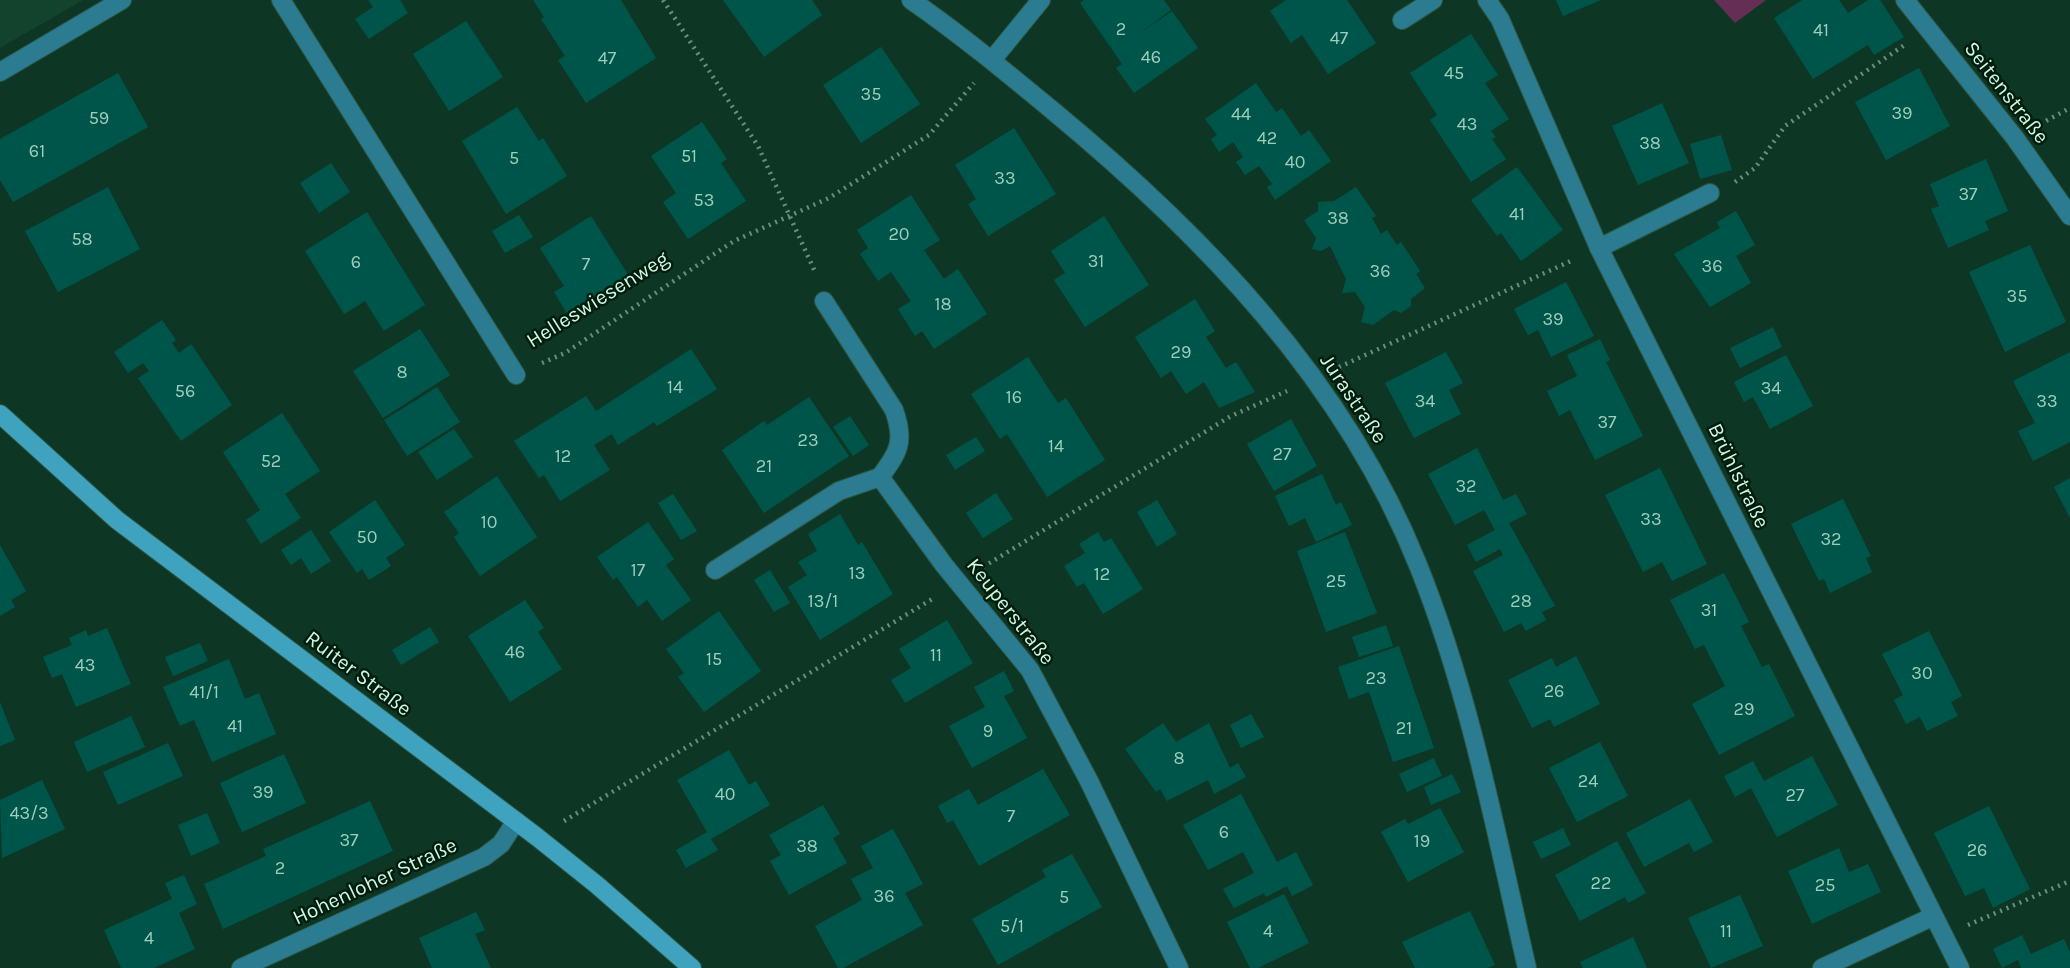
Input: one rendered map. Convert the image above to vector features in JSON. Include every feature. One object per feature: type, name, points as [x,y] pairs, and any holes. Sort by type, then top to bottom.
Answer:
[{"type":"street","points":[[0,72],[122,0]]},
{"type":"street","name":"Helleswiesenweg","points":[[281,0],[516,375]]},
{"type":"street","name":"Jurastraße","points":[[911,0],[992,60],[1110,159],[1216,260],[1280,333],[1350,431],[1387,496],[1443,632],[1462,695],[1527,968]]},
{"type":"street","points":[[992,60],[1041,0]]},
{"type":"street","points":[[1402,20],[1433,0]]},
{"type":"street","name":"Brühlstraße","points":[[1487,0],[1500,19],[1600,248],[1960,968]]},
{"type":"street","name":"Seitenstraße","points":[[1905,0],[2015,138],[2070,216]]},
{"type":"street","points":[[1600,248],[1710,193]]},
{"type":"street","points":[[715,570],[839,491],[880,477],[897,454],[900,425],[894,410],[824,301]]},
{"type":"street","name":"Ruiter Straße","points":[[2,418],[117,520],[537,837],[597,884],[692,968]]},
{"type":"street","name":"Keuperstraße","points":[[880,477],[958,583],[1008,640],[1051,706],[1179,968]]},
{"type":"street","name":"Hohenloher Straße","points":[[241,968],[484,857],[501,844],[516,821]]},
{"type":"street","points":[[1822,968],[1934,916]]},
{"type":"path","points":[[663,0],[758,146],[824,288],[824,301]]},
{"type":"path","points":[[1710,193],[1748,175],[1785,126],[1927,30]]},
{"type":"path","name":"Helleswiesenweg","points":[[516,375],[565,353],[734,241],[840,192],[929,135],[992,60]]},
{"type":"path","points":[[537,837],[1231,416],[1600,248]]},
{"type":"path","points":[[1944,936],[2070,881]]},
{"type":"shaded area","points":[[0,0],[83,0],[0,48]]},
{"type":"shaded area","points":[[1714,0],[1766,0],[1735,23]]},
{"type":"building","points":[[368,0],[400,0],[408,13],[369,39],[355,19],[373,7]]},
{"type":"building","points":[[533,0],[621,0],[656,58],[586,103],[558,60],[565,56],[541,19],[544,17]]},
{"type":"building","points":[[723,0],[812,0],[822,15],[764,57]]},
{"type":"building","points":[[1084,0],[1164,0],[1171,10],[1136,36],[1172,11],[1198,48],[1134,93],[1116,68],[1122,64],[1080,3]]},
{"type":"building","points":[[1286,0],[1347,0],[1376,43],[1328,74],[1302,35],[1291,43],[1270,11]]},
{"type":"building","points":[[1556,0],[1601,0],[1563,16]]},
{"type":"building","points":[[1802,0],[1839,0],[1848,13],[1868,0],[1880,0],[1904,37],[1874,55],[1868,45],[1813,79],[1774,18]]},
{"type":"building","points":[[466,21],[503,77],[449,111],[413,54]]},
{"type":"building","points":[[1471,34],[1498,75],[1485,83],[1509,119],[1491,131],[1496,137],[1492,139],[1506,159],[1471,182],[1430,120],[1437,115],[1410,73]]},
{"type":"building","points":[[881,47],[920,104],[861,143],[823,85]]},
{"type":"building","points":[[1919,68],[1950,126],[1886,160],[1855,102]]},
{"type":"building","points":[[118,73],[148,127],[13,202],[0,180],[0,139]]},
{"type":"building","points":[[1256,83],[1276,112],[1282,108],[1301,136],[1309,130],[1331,161],[1275,200],[1267,187],[1272,184],[1259,166],[1245,175],[1236,162],[1243,157],[1233,142],[1219,152],[1211,139],[1217,135],[1205,119]]},
{"type":"building","points":[[1662,103],[1689,163],[1638,185],[1612,126]]},
{"type":"building","points":[[517,107],[539,141],[543,138],[567,176],[506,214],[462,141]]},
{"type":"building","points":[[702,122],[727,159],[721,163],[746,201],[688,239],[663,202],[676,193],[651,156]]},
{"type":"building","points":[[1014,128],[1056,194],[988,236],[968,204],[976,199],[955,165]]},
{"type":"building","points":[[1721,135],[1732,170],[1700,179],[1690,144]]},
{"type":"building","points":[[1986,159],[2008,211],[1985,221],[1989,230],[1948,248],[1931,209],[1939,206],[1930,184]]},
{"type":"building","points":[[331,163],[350,192],[319,213],[300,183]]},
{"type":"building","points":[[1517,167],[1563,230],[1521,261],[1501,233],[1497,236],[1471,200]]},
{"type":"building","points":[[108,187],[140,249],[58,292],[25,231]]},
{"type":"building","points":[[1356,187],[1376,216],[1372,218],[1381,234],[1387,230],[1397,245],[1401,242],[1420,271],[1416,274],[1425,288],[1411,299],[1411,306],[1401,313],[1394,310],[1373,325],[1361,322],[1365,307],[1355,292],[1342,293],[1346,279],[1330,246],[1321,251],[1312,249],[1316,238],[1304,220],[1318,211],[1318,202],[1334,201]]},
{"type":"building","points":[[911,195],[940,240],[924,250],[944,279],[958,269],[987,314],[934,349],[922,331],[915,336],[898,309],[911,301],[891,272],[878,281],[860,254],[868,248],[857,230]]},
{"type":"building","points":[[1736,211],[1755,245],[1736,256],[1751,283],[1710,307],[1674,254],[1720,228],[1717,222]]},
{"type":"building","points":[[367,212],[425,305],[384,331],[365,301],[344,314],[305,251]]},
{"type":"building","points":[[519,215],[533,237],[505,253],[492,231]]},
{"type":"building","points":[[591,216],[632,281],[571,320],[554,292],[564,286],[540,248]]},
{"type":"building","points":[[1104,216],[1149,285],[1085,327],[1054,280],[1065,273],[1051,251]]},
{"type":"building","points":[[2030,245],[2066,322],[2005,352],[1969,272]]},
{"type":"building","points":[[1566,282],[1594,336],[1551,357],[1538,330],[1528,335],[1514,309]]},
{"type":"building","points":[[1195,299],[1215,331],[1206,337],[1226,368],[1236,362],[1255,392],[1219,408],[1204,382],[1186,394],[1171,371],[1161,378],[1135,337]]},
{"type":"building","points":[[162,320],[176,340],[172,343],[179,353],[191,344],[232,405],[181,441],[138,378],[149,371],[143,363],[128,373],[114,352]]},
{"type":"building","points":[[1773,327],[1782,347],[1740,368],[1730,348]]},
{"type":"building","points":[[420,329],[450,375],[383,418],[353,371]]},
{"type":"building","points":[[1600,339],[1610,360],[1606,362],[1643,436],[1595,460],[1570,410],[1559,416],[1547,391],[1577,376],[1567,355]]},
{"type":"building","points":[[691,349],[717,389],[657,426],[654,422],[618,445],[612,434],[594,445],[610,470],[560,501],[544,475],[539,478],[514,441],[586,396],[596,411]]},
{"type":"building","points":[[1446,352],[1463,383],[1449,390],[1461,414],[1414,438],[1385,383]]},
{"type":"building","points":[[2070,352],[2070,442],[2033,461],[2018,431],[2035,423],[2013,381]]},
{"type":"building","points":[[1786,355],[1813,406],[1770,429],[1753,397],[1744,402],[1734,382]]},
{"type":"building","points":[[1028,357],[1058,403],[1066,398],[1105,460],[1047,497],[1007,434],[1000,439],[971,394]]},
{"type":"building","points":[[437,387],[460,422],[407,456],[384,420]]},
{"type":"building","points":[[809,397],[849,456],[764,513],[722,450],[764,421],[767,425]]},
{"type":"building","points":[[282,413],[320,471],[285,494],[301,518],[261,544],[246,520],[260,510],[223,452]]},
{"type":"building","points":[[850,416],[869,445],[853,456],[833,427]]},
{"type":"building","points":[[1291,419],[1317,466],[1274,491],[1247,444]]},
{"type":"building","points":[[454,429],[473,457],[437,480],[418,452]]},
{"type":"building","points":[[976,437],[985,451],[955,470],[946,455]]},
{"type":"building","points":[[1477,448],[1503,500],[1516,494],[1527,514],[1509,523],[1555,606],[1542,612],[1546,620],[1526,631],[1521,623],[1504,632],[1473,571],[1503,555],[1500,549],[1476,562],[1467,545],[1495,530],[1484,510],[1455,525],[1428,474]]},
{"type":"building","points":[[1660,468],[1707,564],[1672,581],[1662,562],[1643,572],[1605,495]]},
{"type":"building","points":[[1322,474],[1336,505],[1341,502],[1352,525],[1316,542],[1305,518],[1289,526],[1275,496]]},
{"type":"building","points":[[497,476],[537,537],[480,576],[454,537],[459,533],[444,512]]},
{"type":"building","points":[[2070,478],[2070,518],[2054,487]]},
{"type":"building","points":[[996,493],[1013,519],[983,538],[966,513]]},
{"type":"building","points":[[673,494],[697,531],[681,540],[658,503]]},
{"type":"building","points":[[1843,499],[1871,556],[1866,558],[1872,572],[1830,593],[1824,579],[1819,581],[1791,524]]},
{"type":"building","points":[[375,500],[405,545],[386,558],[391,566],[369,580],[362,569],[357,573],[329,532]]},
{"type":"building","points":[[1157,500],[1177,534],[1157,547],[1137,512]]},
{"type":"building","points":[[840,514],[858,545],[862,542],[893,594],[820,640],[788,587],[807,575],[798,562],[817,551],[808,534]]},
{"type":"building","points":[[648,522],[674,559],[666,565],[691,600],[662,621],[647,600],[638,607],[617,577],[613,580],[597,557]]},
{"type":"building","points":[[311,530],[331,561],[311,574],[301,558],[291,565],[281,550]]},
{"type":"building","points":[[1098,532],[1104,542],[1111,538],[1143,589],[1103,614],[1084,583],[1077,587],[1064,566],[1085,553],[1079,544]]},
{"type":"building","points":[[1345,532],[1377,613],[1326,632],[1297,551]]},
{"type":"building","points":[[0,545],[26,591],[11,600],[15,607],[0,616]]},
{"type":"building","points":[[770,570],[790,603],[774,612],[754,580]]},
{"type":"building","points":[[1724,573],[1749,622],[1741,626],[1762,667],[1769,664],[1795,716],[1719,755],[1692,704],[1725,686],[1704,645],[1695,649],[1670,600]]},
{"type":"building","points":[[525,600],[544,628],[538,632],[562,669],[510,702],[468,636]]},
{"type":"building","points":[[719,611],[761,671],[704,712],[678,677],[684,673],[666,649]]},
{"type":"building","points":[[947,620],[973,663],[905,703],[891,680],[911,668],[899,649]]},
{"type":"building","points":[[1386,625],[1393,646],[1359,657],[1352,637]]},
{"type":"building","points":[[430,627],[439,642],[401,665],[392,650]]},
{"type":"building","points":[[107,628],[131,684],[76,707],[62,674],[52,678],[43,657],[72,645],[69,638],[86,630],[88,636]]},
{"type":"building","points":[[1929,631],[1962,696],[1951,702],[1958,716],[1927,731],[1920,717],[1906,724],[1894,700],[1903,695],[1882,654]]},
{"type":"building","points":[[200,643],[208,661],[173,676],[165,657]]},
{"type":"building","points":[[1399,646],[1434,748],[1393,762],[1369,692],[1349,699],[1338,667]]},
{"type":"building","points":[[1576,656],[1600,704],[1554,727],[1550,719],[1532,728],[1508,680],[1552,658],[1556,667]]},
{"type":"building","points":[[229,659],[245,699],[259,693],[276,734],[212,762],[194,720],[180,726],[163,687]]},
{"type":"building","points":[[1004,671],[1014,691],[1004,696],[1027,738],[972,768],[949,726],[985,707],[974,687]]},
{"type":"building","points":[[0,702],[15,740],[0,746]]},
{"type":"building","points":[[1251,714],[1264,737],[1241,748],[1230,725]]},
{"type":"building","points":[[131,716],[145,747],[87,772],[74,742]]},
{"type":"building","points":[[1163,723],[1176,742],[1209,723],[1230,768],[1238,763],[1246,777],[1214,794],[1208,780],[1167,801],[1160,789],[1156,792],[1125,749]]},
{"type":"building","points":[[1600,742],[1628,796],[1577,822],[1549,768]]},
{"type":"building","points":[[168,743],[183,776],[118,805],[103,772]]},
{"type":"building","points":[[729,750],[749,785],[756,781],[770,805],[711,839],[718,850],[686,868],[676,850],[707,832],[677,780]]},
{"type":"building","points":[[284,754],[306,803],[242,832],[220,783]]},
{"type":"building","points":[[1812,756],[1838,805],[1777,837],[1751,788],[1735,797],[1724,776],[1753,761],[1764,781]]},
{"type":"building","points":[[1434,758],[1442,776],[1407,792],[1399,774]]},
{"type":"building","points":[[1043,769],[1070,815],[979,866],[953,820],[947,823],[938,806],[969,789],[978,805]]},
{"type":"building","points":[[1452,774],[1461,792],[1431,805],[1424,787]]},
{"type":"building","points":[[42,780],[65,829],[2,858],[0,800]]},
{"type":"building","points":[[1241,794],[1277,862],[1296,852],[1313,885],[1292,896],[1287,886],[1266,897],[1264,893],[1234,908],[1223,889],[1254,873],[1243,852],[1208,870],[1183,825]]},
{"type":"building","points":[[1690,799],[1713,842],[1694,852],[1689,843],[1644,867],[1626,833]]},
{"type":"building","points":[[370,801],[393,851],[223,929],[204,884],[266,856],[263,849]]},
{"type":"building","points":[[823,805],[840,834],[833,838],[847,863],[789,895],[770,861],[781,855],[769,835]]},
{"type":"building","points":[[1989,806],[2030,889],[1993,908],[1984,888],[1965,896],[1934,833]]},
{"type":"building","points":[[1440,808],[1464,852],[1408,882],[1381,832],[1405,819],[1408,824]]},
{"type":"building","points":[[207,813],[220,843],[191,856],[178,825]]},
{"type":"building","points":[[1563,828],[1571,845],[1541,859],[1533,842]]},
{"type":"building","points":[[893,829],[923,884],[905,893],[923,925],[843,968],[838,968],[815,926],[862,900],[851,879],[873,868],[861,846]]},
{"type":"building","points":[[1617,841],[1646,893],[1628,903],[1625,897],[1580,921],[1555,875]]},
{"type":"building","points":[[1839,848],[1849,872],[1868,864],[1881,892],[1812,924],[1788,871]]},
{"type":"building","points":[[1072,854],[1102,907],[998,965],[972,919],[1046,877],[1042,870]]},
{"type":"building","points":[[184,875],[197,904],[179,913],[195,949],[154,968],[121,968],[104,930],[172,899],[165,883]]},
{"type":"building","points":[[1284,894],[1309,943],[1258,968],[1250,968],[1227,922]]},
{"type":"building","points":[[1740,895],[1763,946],[1711,968],[1688,918]]},
{"type":"building","points":[[1470,911],[1495,965],[1487,968],[1415,968],[1402,942]]},
{"type":"building","points":[[476,912],[485,930],[475,934],[491,968],[432,968],[419,938]]},
{"type":"building","points":[[2022,935],[2031,954],[2064,939],[2070,952],[2070,968],[2021,968],[2018,960],[2002,968],[1993,949]]},
{"type":"building","points":[[1633,937],[1647,968],[1583,968],[1580,962]]}]
